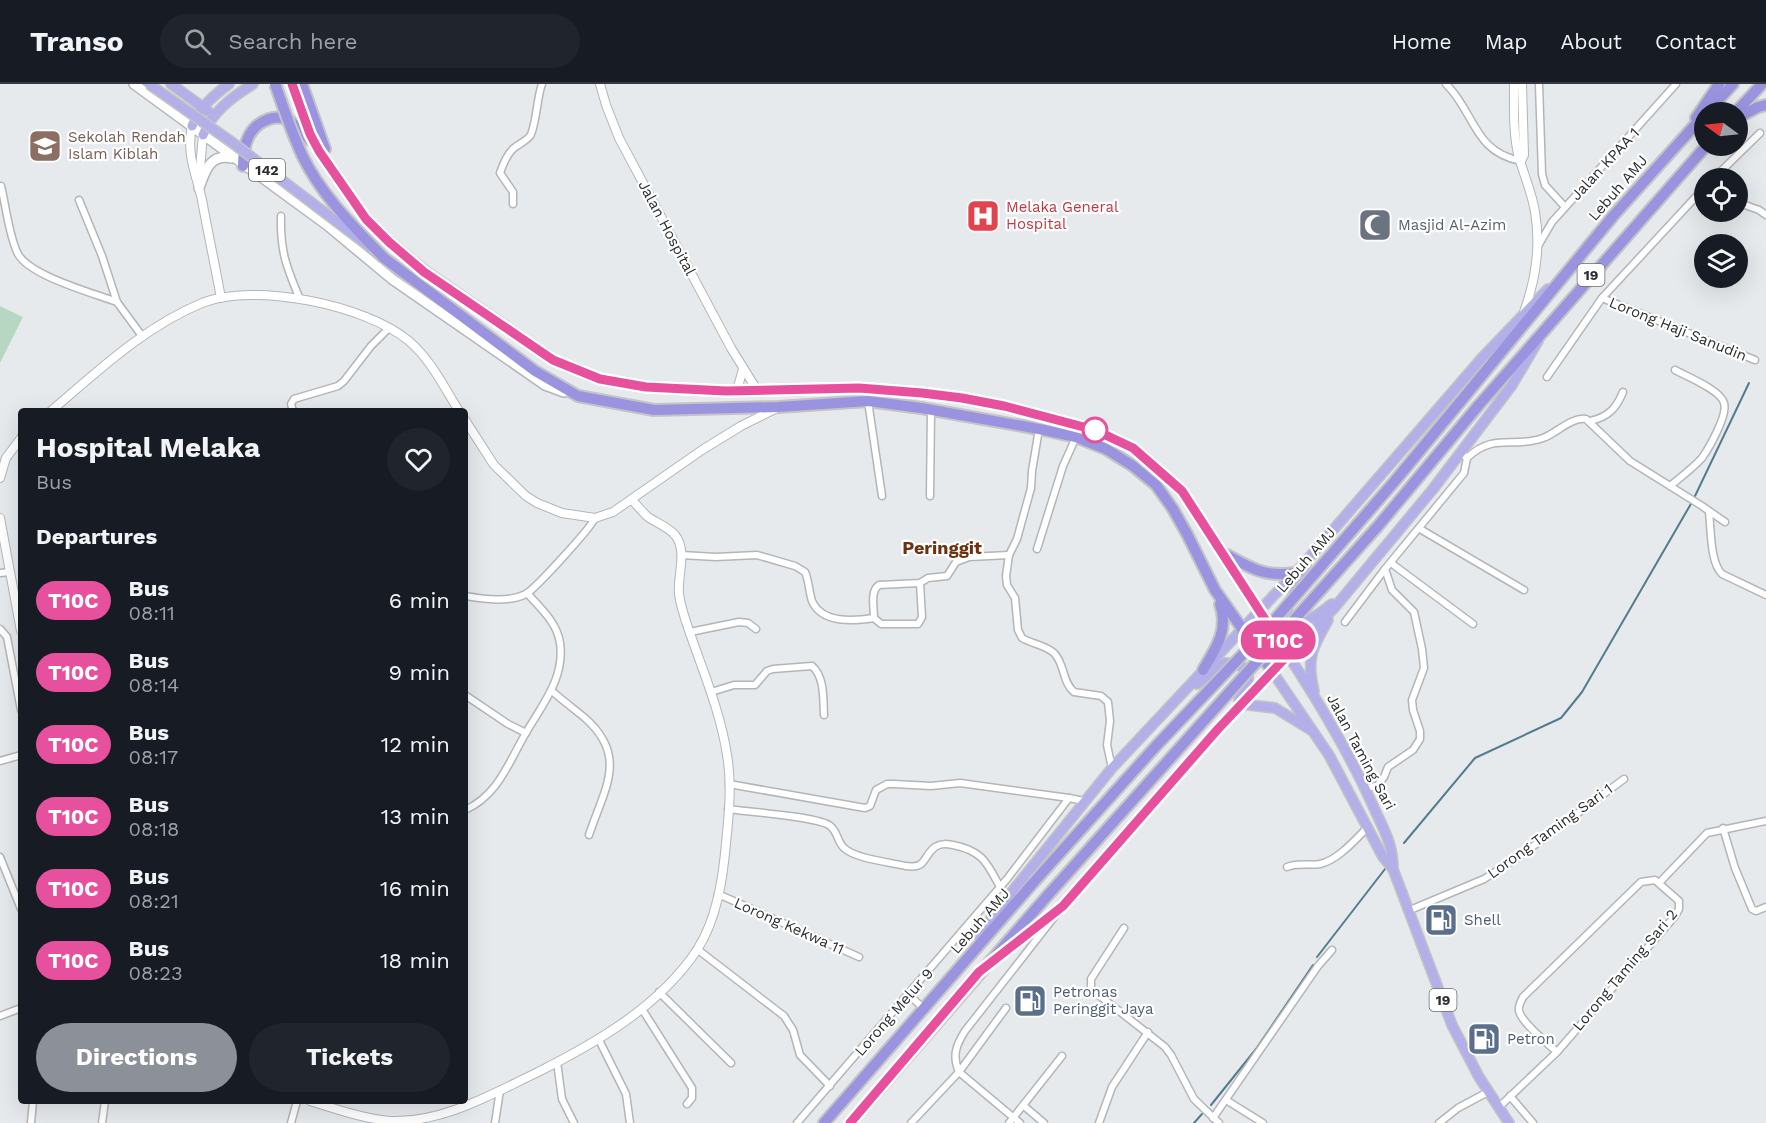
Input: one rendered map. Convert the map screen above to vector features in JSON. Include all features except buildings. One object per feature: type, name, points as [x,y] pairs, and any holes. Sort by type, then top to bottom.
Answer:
[{"type":"highway","points":[[275,84],[292,134],[314,176],[339,211],[384,258]]},
{"type":"highway","points":[[292,84],[310,134],[319,151]]},
{"type":"highway","points":[[302,84],[332,168]]},
{"type":"highway","points":[[1672,149],[1719,84]]},
{"type":"highway","name":"Lebuh AMJ","points":[[1716,102],[1733,84]]},
{"type":"highway","points":[[1745,102],[1761,84]]},
{"type":"highway","points":[[1748,112],[1766,105]]},
{"type":"highway","points":[[239,162],[250,133],[260,122],[273,117],[290,121],[319,151],[366,219],[424,272],[553,360],[600,379],[646,387],[737,390],[859,388],[962,398],[1095,430],[1133,448],[1182,491],[1288,655]]},
{"type":"highway","name":"Lebuh AMJ","points":[[824,1123],[1033,883],[1156,746],[1264,632],[1394,482],[1614,215],[1694,126]]},
{"type":"highway","name":"Lebuh AMJ","points":[[850,1123],[979,972],[1370,535],[1542,330],[1697,156]]},
{"type":"highway","name":"142","points":[[384,258],[535,371],[578,396],[654,410],[778,407],[868,401],[1039,429],[1076,437],[1106,449],[1156,485],[1182,525],[1215,590],[1272,671]]},
{"type":"highway","points":[[1224,553],[1256,571],[1269,574],[1295,573]]},
{"type":"highway","points":[[1203,670],[1221,639],[1223,629],[1223,612],[1215,590]]},
{"type":"main road","name":"142","points":[[134,84],[327,225],[392,279],[510,362],[545,385],[578,396]]},
{"type":"main road","name":"142","points":[[149,84],[233,143],[384,258]]},
{"type":"main road","points":[[171,84],[214,115]]},
{"type":"main road","points":[[192,126],[203,107],[229,84]]},
{"type":"main road","points":[[203,135],[208,122],[214,115],[253,84]]},
{"type":"main road","points":[[1761,84],[1766,91]]},
{"type":"main road","points":[[199,188],[206,171],[215,159],[220,157],[239,162]]},
{"type":"main road","points":[[973,952],[991,920],[1015,888],[1112,768],[1308,559],[1524,312],[1567,272]]},
{"type":"main road","points":[[979,972],[1063,906],[1218,729],[1347,594],[1464,455],[1529,358],[1542,330]]},
{"type":"main road","points":[[1308,559],[1288,607],[1287,613],[1290,621],[1297,624],[1307,621],[1347,594]]},
{"type":"main road","points":[[1315,697],[1309,668],[1311,655],[1335,607]]},
{"type":"main road","name":"Jalan Taming Sari","points":[[1288,655],[1315,697],[1365,789],[1393,851],[1393,869]]},
{"type":"main road","points":[[1166,710],[1216,667],[1224,663],[1240,666],[1250,679],[1248,686],[1218,729]]},
{"type":"main road","name":"Jalan Taming Sari","points":[[1272,671],[1315,733],[1383,857],[1393,869],[1452,1025],[1488,1092],[1509,1123]]},
{"type":"main road","points":[[1241,704],[1275,708],[1315,733]]},
{"type":"street","points":[[513,204],[513,192],[500,173],[512,149],[530,136],[542,84]]},
{"type":"street","name":"Jalan Hospital","points":[[600,84],[619,138],[743,369],[757,390]]},
{"type":"street","points":[[1446,84],[1486,143],[1502,156],[1521,161]]},
{"type":"street","points":[[1514,84],[1514,112],[1521,161],[1535,212],[1538,247],[1532,290],[1524,312]]},
{"type":"street","points":[[1521,161],[1524,155],[1522,84]]},
{"type":"street","points":[[1539,84],[1539,133],[1545,185],[1565,207]]},
{"type":"street","name":"Jalan KPAA 1","points":[[1538,247],[1552,222],[1676,84]]},
{"type":"street","points":[[192,126],[189,156],[199,188],[221,298]]},
{"type":"street","points":[[1724,168],[1760,133]]},
{"type":"street","points":[[199,188],[203,135]]},
{"type":"street","points":[[1,186],[18,254],[25,263],[46,275],[117,302]]},
{"type":"street","points":[[79,200],[102,256],[117,302],[141,336]]},
{"type":"street","points":[[1547,377],[1602,298],[1694,202]]},
{"type":"street","points":[[1748,206],[1759,210],[1766,216]]},
{"type":"street","points":[[281,216],[283,254],[287,272],[298,297]]},
{"type":"street","points":[[55,408],[141,336],[201,304],[221,298],[248,295],[298,297],[332,306],[389,328],[422,353],[457,408]]},
{"type":"street","name":"Lorong Haji Sanudin","points":[[1602,298],[1755,360]]},
{"type":"street","points":[[292,408],[291,404],[294,399],[329,390],[344,381],[371,346],[389,328]]},
{"type":"street","points":[[737,390],[743,369]]},
{"type":"street","points":[[1670,486],[1709,448],[1725,405],[1724,400],[1706,386],[1675,370]]},
{"type":"street","points":[[1590,422],[1608,415],[1623,392]]},
{"type":"street","points":[[868,401],[882,496]]},
{"type":"street","points":[[468,425],[494,465],[526,496],[562,513],[595,518],[613,512],[702,450],[778,407]]},
{"type":"street","points":[[930,496],[931,410]]},
{"type":"street","points":[[1345,622],[1385,569],[1464,473],[1464,455],[1486,444],[1497,442],[1517,444],[1544,438],[1576,419],[1586,419],[1630,461],[1725,522]]},
{"type":"street","points":[[1039,429],[1031,488],[1017,539],[1009,555],[1007,585],[1015,598],[1018,630],[1022,638],[1051,651],[1061,663],[1066,682],[1074,692],[1101,696],[1108,702],[1110,721],[1107,745],[1112,768]]},
{"type":"street","points":[[1037,549],[1063,465],[1076,437]]},
{"type":"street","points":[[0,478],[6,458],[18,442]]},
{"type":"street","points":[[468,1102],[500,1090],[599,1040],[642,1009],[697,949],[718,894],[724,866],[728,809],[727,755],[711,692],[680,596],[680,544],[675,536],[647,516],[632,500]]},
{"type":"street","points":[[1709,512],[1714,561],[1718,570],[1766,595]]},
{"type":"street","points":[[0,518],[18,615]]},
{"type":"street","points":[[468,596],[500,599],[528,593],[588,531],[595,518]]},
{"type":"street","points":[[1420,529],[1524,591]]},
{"type":"street","points":[[681,555],[716,557],[757,555],[795,566],[805,572],[811,599],[815,606],[824,614],[846,620],[874,618],[881,624],[918,624],[922,617],[920,584]]},
{"type":"street","points":[[874,618],[873,592],[875,587],[885,584],[920,584],[928,578],[947,576],[953,564],[969,557],[1009,555]]},
{"type":"street","points":[[1391,562],[1473,624]]},
{"type":"street","points":[[1365,789],[1378,785],[1388,767],[1413,750],[1420,739],[1412,700],[1424,668],[1422,649],[1414,612],[1392,590],[1385,569]]},
{"type":"street","points":[[0,573],[10,572]]},
{"type":"street","points":[[468,808],[484,798],[504,775],[525,733],[552,691],[561,657],[558,632],[528,593]]},
{"type":"street","points":[[690,632],[739,622],[748,623],[756,629]]},
{"type":"street","points":[[0,629],[7,637],[18,694]]},
{"type":"street","points":[[711,692],[734,685],[755,685],[767,671],[773,669],[812,666],[819,675],[824,715]]},
{"type":"street","points":[[552,691],[585,719],[609,750],[609,774],[590,835]]},
{"type":"street","points":[[468,697],[525,733]]},
{"type":"street","points":[[0,761],[18,756]]},
{"type":"street","name":"Lorong Taming Sari 1","points":[[1410,910],[1484,879],[1520,856],[1624,779]]},
{"type":"street","points":[[729,784],[864,808],[870,806],[880,786],[894,783],[946,786],[960,783],[1084,801]]},
{"type":"street","name":"Lorong Melur 9","points":[[797,1123],[1007,879],[1069,798]]},
{"type":"street","points":[[728,809],[811,820],[830,825],[836,832],[841,846],[850,853],[906,866],[921,865],[934,849],[943,844],[970,849],[980,854],[1000,887]]},
{"type":"street","points":[[1557,1052],[1523,1020],[1519,1012],[1519,1005],[1523,997],[1641,882],[1655,880],[1659,883],[1707,832],[1766,821]]},
{"type":"street","points":[[1287,867],[1293,864],[1325,863],[1368,827]]},
{"type":"street","points":[[1724,828],[1735,868],[1752,909],[1756,911],[1766,907]]},
{"type":"street","points":[[0,857],[18,902]]},
{"type":"street","points":[[1007,879],[1015,888]]},
{"type":"street","name":"Lorong Taming Sari 2","points":[[1498,1108],[1557,1052],[1679,909],[1679,901],[1659,883]]},
{"type":"street","name":"Lorong Kekwa 11","points":[[718,894],[860,957]]},
{"type":"street","points":[[1020,1123],[1011,1120],[959,1072],[955,1063],[955,1053],[965,1031],[1063,906]]},
{"type":"street","points":[[1124,928],[1091,979],[1091,989],[1148,1032],[1171,1055],[1194,1099],[1219,1123]]},
{"type":"street","points":[[697,949],[784,1016],[793,1030],[800,1055],[830,1086]]},
{"type":"street","points":[[1213,1118],[1318,966],[1332,950]]},
{"type":"street","points":[[659,992],[731,1063]]},
{"type":"street","points":[[909,995],[923,1008]]},
{"type":"street","points":[[911,1123],[959,1072],[1006,1008]]},
{"type":"street","points":[[0,1016],[18,1009]]},
{"type":"street","points":[[642,1009],[692,1088],[692,1098],[687,1104]]},
{"type":"street","points":[[1099,1123],[1112,1087],[1148,1032]]},
{"type":"street","points":[[599,1040],[626,1094],[630,1123]]},
{"type":"street","points":[[1011,1120],[1062,1056]]},
{"type":"street","points":[[557,1062],[562,1099],[573,1123]]},
{"type":"street","points":[[495,1123],[500,1090]]},
{"type":"street","points":[[1439,1123],[1458,1108],[1488,1092]]},
{"type":"street","points":[[1510,1096],[1533,1123]]},
{"type":"street","points":[[1226,1100],[1263,1123]]},
{"type":"street","points":[[31,1123],[33,1104]]},
{"type":"street","points":[[102,1123],[105,1104]]},
{"type":"street","points":[[291,1123],[296,1104]]},
{"type":"street","points":[[320,1104],[373,1120],[391,1122],[426,1118],[463,1104]]},
{"type":"street","points":[[1024,1106],[1044,1123]]},
{"type":"green space","points":[[0,306],[23,317],[0,363]]},
{"type":"waterway","points":[[1695,496],[1749,383]]},
{"type":"waterway","points":[[1404,843],[1475,758],[1561,718],[1582,692],[1692,502]]},
{"type":"waterway","points":[[1317,957],[1385,869]]},
{"type":"waterway","points":[[1211,1105],[1256,1049],[1313,965]]},
{"type":"waterway","points":[[1194,1123],[1202,1114]]},
{"type":"bus line","name":"T10C","points":[[292,84],[310,134],[319,151],[366,219],[424,272],[553,360],[600,379],[646,387],[726,391],[859,388],[962,398],[1078,424],[1111,436],[1133,448],[1182,491],[1288,655],[1218,729],[1063,906],[979,972],[850,1123]]},
{"type":"place","name":"Sekolah Rendah Islam Kiblah","points":[[45,146]]},
{"type":"place","name":"Melaka General Hospital","points":[[983,216]]},
{"type":"place","name":"Masjid Al-Azim","points":[[1375,225]]},
{"type":"place","name":"Shell","points":[[1441,920]]},
{"type":"place","name":"Petronas Peringgit Jaya","points":[[1030,1001]]},
{"type":"place","name":"Petron","points":[[1484,1039]]},
{"type":"district","name":"Peringgit","points":[[942,548]]}]
